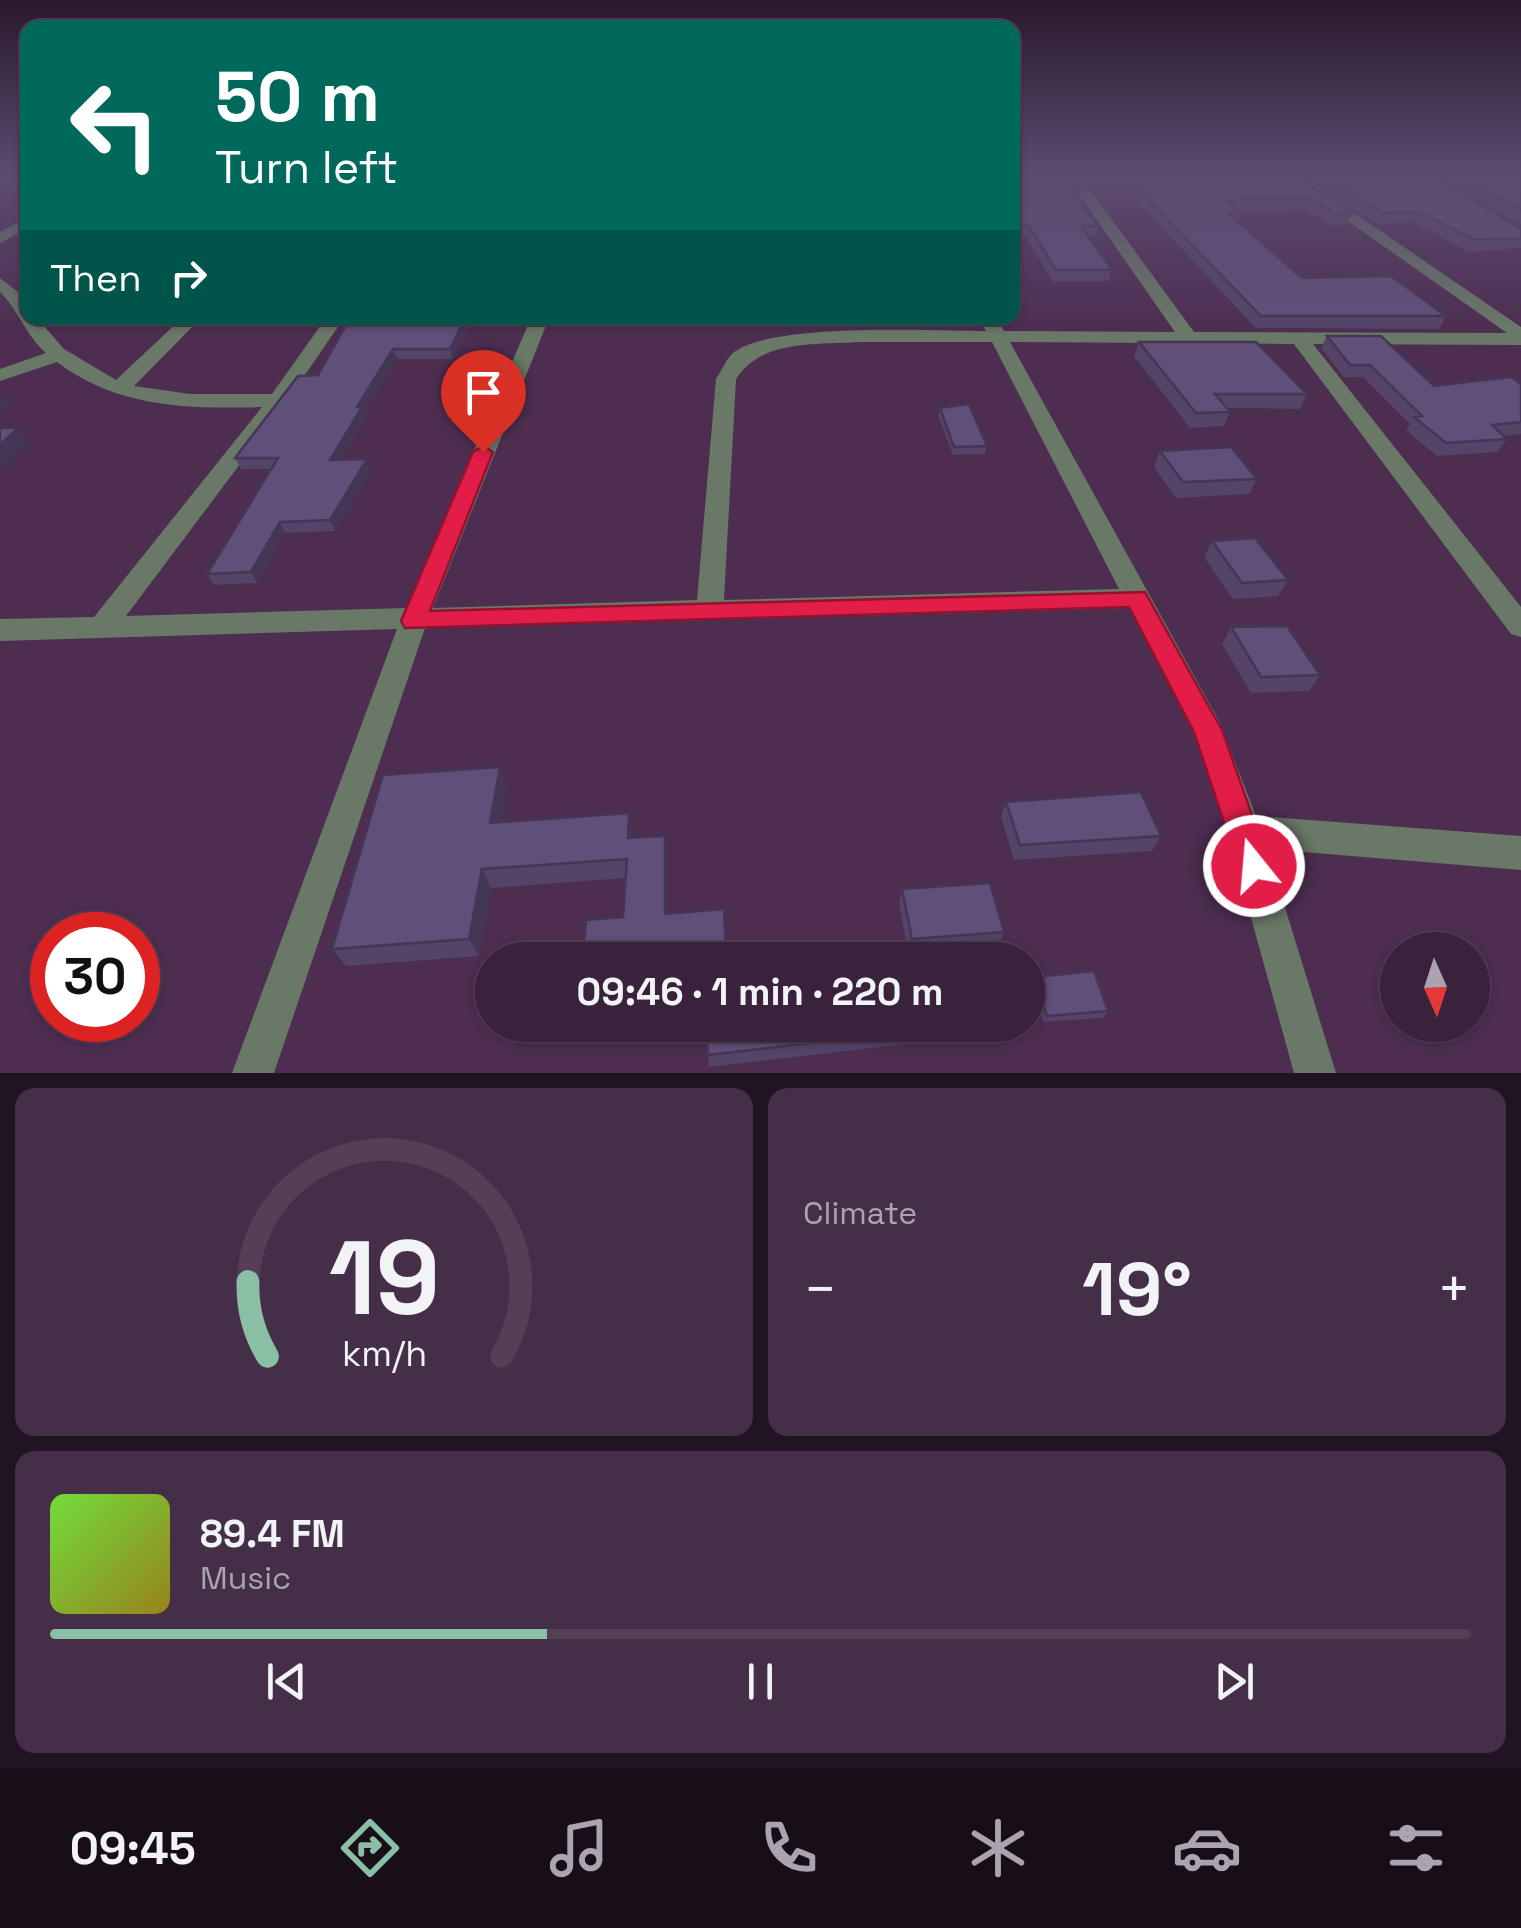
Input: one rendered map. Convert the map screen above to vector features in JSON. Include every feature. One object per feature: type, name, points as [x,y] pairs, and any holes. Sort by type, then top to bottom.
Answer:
[{"type":"street","points":[[1109,226],[1188,337]]},
{"type":"street","points":[[1363,226],[1521,337]]},
{"type":"street","points":[[5,279],[20,302]]},
{"type":"street","points":[[32,325],[35,333],[79,372],[118,390],[152,398],[278,400]]},
{"type":"street","points":[[118,390],[185,325]]},
{"type":"street","points":[[100,628],[278,400],[330,325]]},
{"type":"street","points":[[253,1073],[414,621],[537,325]]},
{"type":"street","points":[[993,327],[1208,730],[1244,832],[1315,1073]]},
{"type":"street","points":[[710,609],[726,379],[740,357],[772,344],[823,337],[993,327],[1188,337],[1521,337]]},
{"type":"street","points":[[1299,338],[1521,626]]},
{"type":"street","points":[[0,376],[60,355]]},
{"type":"street","points":[[0,630],[1136,598]]},
{"type":"street","points":[[1244,832],[1521,853]]},
{"type":"building","points":[[1029,226],[1081,226],[1112,270],[1056,270]]},
{"type":"building","points":[[1174,226],[1243,226],[1302,278],[1391,276],[1446,316],[1261,316]]},
{"type":"building","points":[[1447,226],[1521,229],[1521,238],[1475,240]]},
{"type":"building","points":[[346,325],[462,325],[450,349],[393,349],[330,460],[367,459],[330,520],[280,522],[251,572],[207,574],[278,458],[235,458],[298,376],[318,375]]},
{"type":"building","points":[[1327,336],[1381,336],[1434,386],[1511,377],[1521,384],[1521,422],[1492,425],[1507,439],[1446,443],[1414,417],[1422,416],[1370,365],[1350,365]]},
{"type":"building","points":[[1139,342],[1256,342],[1307,394],[1215,394],[1230,412],[1196,413]]},
{"type":"building","points":[[969,404],[987,446],[954,447],[940,408]]},
{"type":"building","points":[[0,428],[18,428],[0,445]]},
{"type":"building","points":[[1231,447],[1257,479],[1183,482],[1160,451]]},
{"type":"building","points":[[1255,538],[1288,580],[1242,583],[1212,541]]},
{"type":"building","points":[[1287,626],[1320,675],[1261,677],[1231,627]]},
{"type":"building","points":[[500,767],[490,823],[629,813],[628,838],[665,836],[665,914],[724,909],[725,942],[584,942],[586,920],[623,917],[627,859],[482,869],[469,939],[332,949],[383,775]]},
{"type":"building","points":[[1141,792],[1161,836],[1020,845],[1006,802]]},
{"type":"building","points":[[990,883],[1004,932],[912,939],[902,889]]},
{"type":"building","points":[[1094,971],[1108,1011],[1047,1016],[1045,976]]},
{"type":"building","points":[[707,1042],[818,1042],[708,1055]]},
{"type":"route","points":[[483,452],[414,621],[1136,598],[1208,730],[1254,866]]}]
